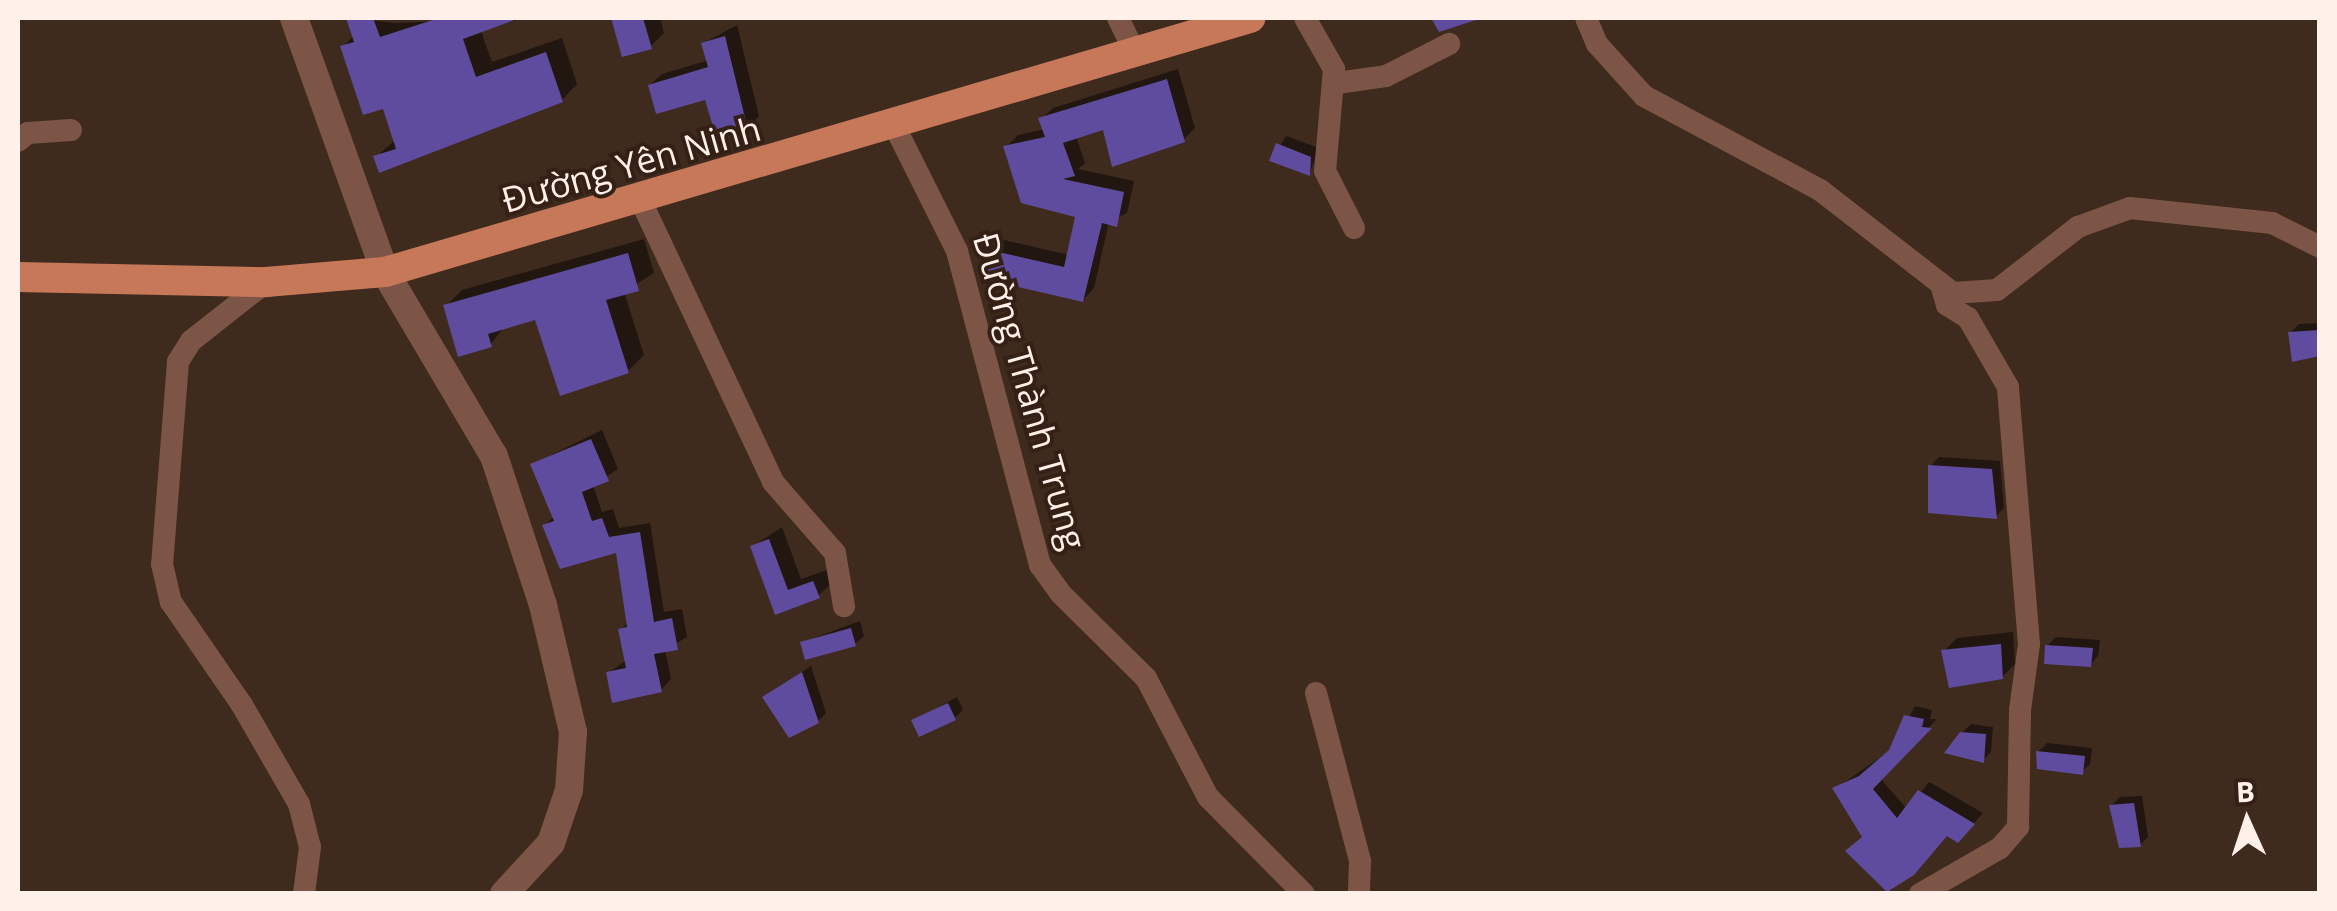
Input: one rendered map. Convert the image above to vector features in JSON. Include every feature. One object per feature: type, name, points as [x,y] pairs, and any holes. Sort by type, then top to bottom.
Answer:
[{"type":"main road","name":"Đường Yên Ninh","points":[[18,277],[199,283],[385,272],[641,201],[1250,18]]},
{"type":"street","points":[[294,18],[385,272],[494,456],[528,548],[573,732],[562,817],[550,843],[504,894]]},
{"type":"street","points":[[1118,18],[1134,51]]},
{"type":"street","points":[[1305,18],[1337,83],[1325,171],[1354,228]]},
{"type":"street","points":[[1586,18],[1597,44],[1644,96],[1820,190],[1942,288],[1976,296],[1997,290],[2078,226],[2130,208],[2272,222],[2320,247]]},
{"type":"street","points":[[1337,83],[1386,76],[1448,44]]},
{"type":"street","name":"Đường Thành Trung","points":[[894,125],[957,251],[1040,565],[1060,593],[1146,678],[1208,797],[1304,894]]},
{"type":"street","points":[[18,141],[28,132],[71,130]]},
{"type":"street","points":[[641,201],[773,482],[835,553],[844,606]]},
{"type":"street","points":[[266,282],[190,341],[178,362],[162,564],[171,602],[242,704],[299,804],[310,848],[304,894]]},
{"type":"street","points":[[1920,894],[2000,848],[2018,827],[2020,710],[2030,644],[2008,387],[1968,318],[1946,305],[1942,288]]},
{"type":"street","points":[[1316,693],[1360,861],[1359,894]]},
{"type":"building","points":[[346,18],[373,18],[380,37],[439,18],[520,18],[463,39],[476,77],[546,52],[563,102],[379,173],[373,156],[396,149],[383,109],[363,115],[340,46],[354,42]]},
{"type":"building","points":[[611,18],[643,18],[652,49],[622,57]]},
{"type":"building","points":[[1431,18],[1482,18],[1439,32]]},
{"type":"building","points":[[725,36],[748,130],[717,140],[705,100],[656,114],[648,85],[708,67],[701,43]]},
{"type":"building","points":[[1167,79],[1185,142],[1112,167],[1103,130],[1063,143],[1075,176],[1063,179],[1124,192],[1117,227],[1102,223],[1083,302],[983,279],[990,250],[1064,267],[1075,217],[1021,203],[1003,146],[1045,137],[1038,118]]},
{"type":"building","points":[[1276,143],[1311,157],[1310,176],[1269,161]]},
{"type":"building","points":[[628,253],[639,291],[606,300],[629,373],[560,396],[535,320],[488,334],[492,347],[458,357],[443,305]]},
{"type":"building","points":[[2320,330],[2320,356],[2292,362],[2288,332]]},
{"type":"building","points":[[591,439],[609,481],[582,492],[592,521],[602,518],[609,537],[640,532],[654,622],[672,618],[678,650],[654,654],[662,692],[612,703],[606,672],[626,668],[618,629],[627,627],[616,553],[560,569],[542,525],[554,521],[530,464]]},
{"type":"building","points":[[1928,465],[1992,469],[1997,519],[1928,513]]},
{"type":"building","points":[[769,539],[788,590],[813,581],[820,598],[775,615],[750,546]]},
{"type":"building","points":[[851,628],[856,646],[805,660],[800,642]]},
{"type":"building","points":[[2001,644],[2003,679],[1949,688],[1941,650]]},
{"type":"building","points":[[2045,645],[2093,648],[2091,667],[2044,664]]},
{"type":"building","points":[[802,672],[819,723],[789,738],[762,697]]},
{"type":"building","points":[[948,703],[956,720],[919,737],[911,720]]},
{"type":"building","points":[[1904,715],[1924,719],[1922,727],[1932,728],[1873,789],[1897,818],[1918,790],[1975,824],[1958,843],[1947,836],[1914,875],[1887,892],[1845,851],[1862,837],[1832,788],[1859,776],[1889,750]]},
{"type":"building","points":[[1960,732],[1986,734],[1984,763],[1944,753]]},
{"type":"building","points":[[2036,751],[2085,756],[2083,775],[2037,769]]},
{"type":"building","points":[[2134,803],[2141,847],[2119,848],[2109,805]]}]
